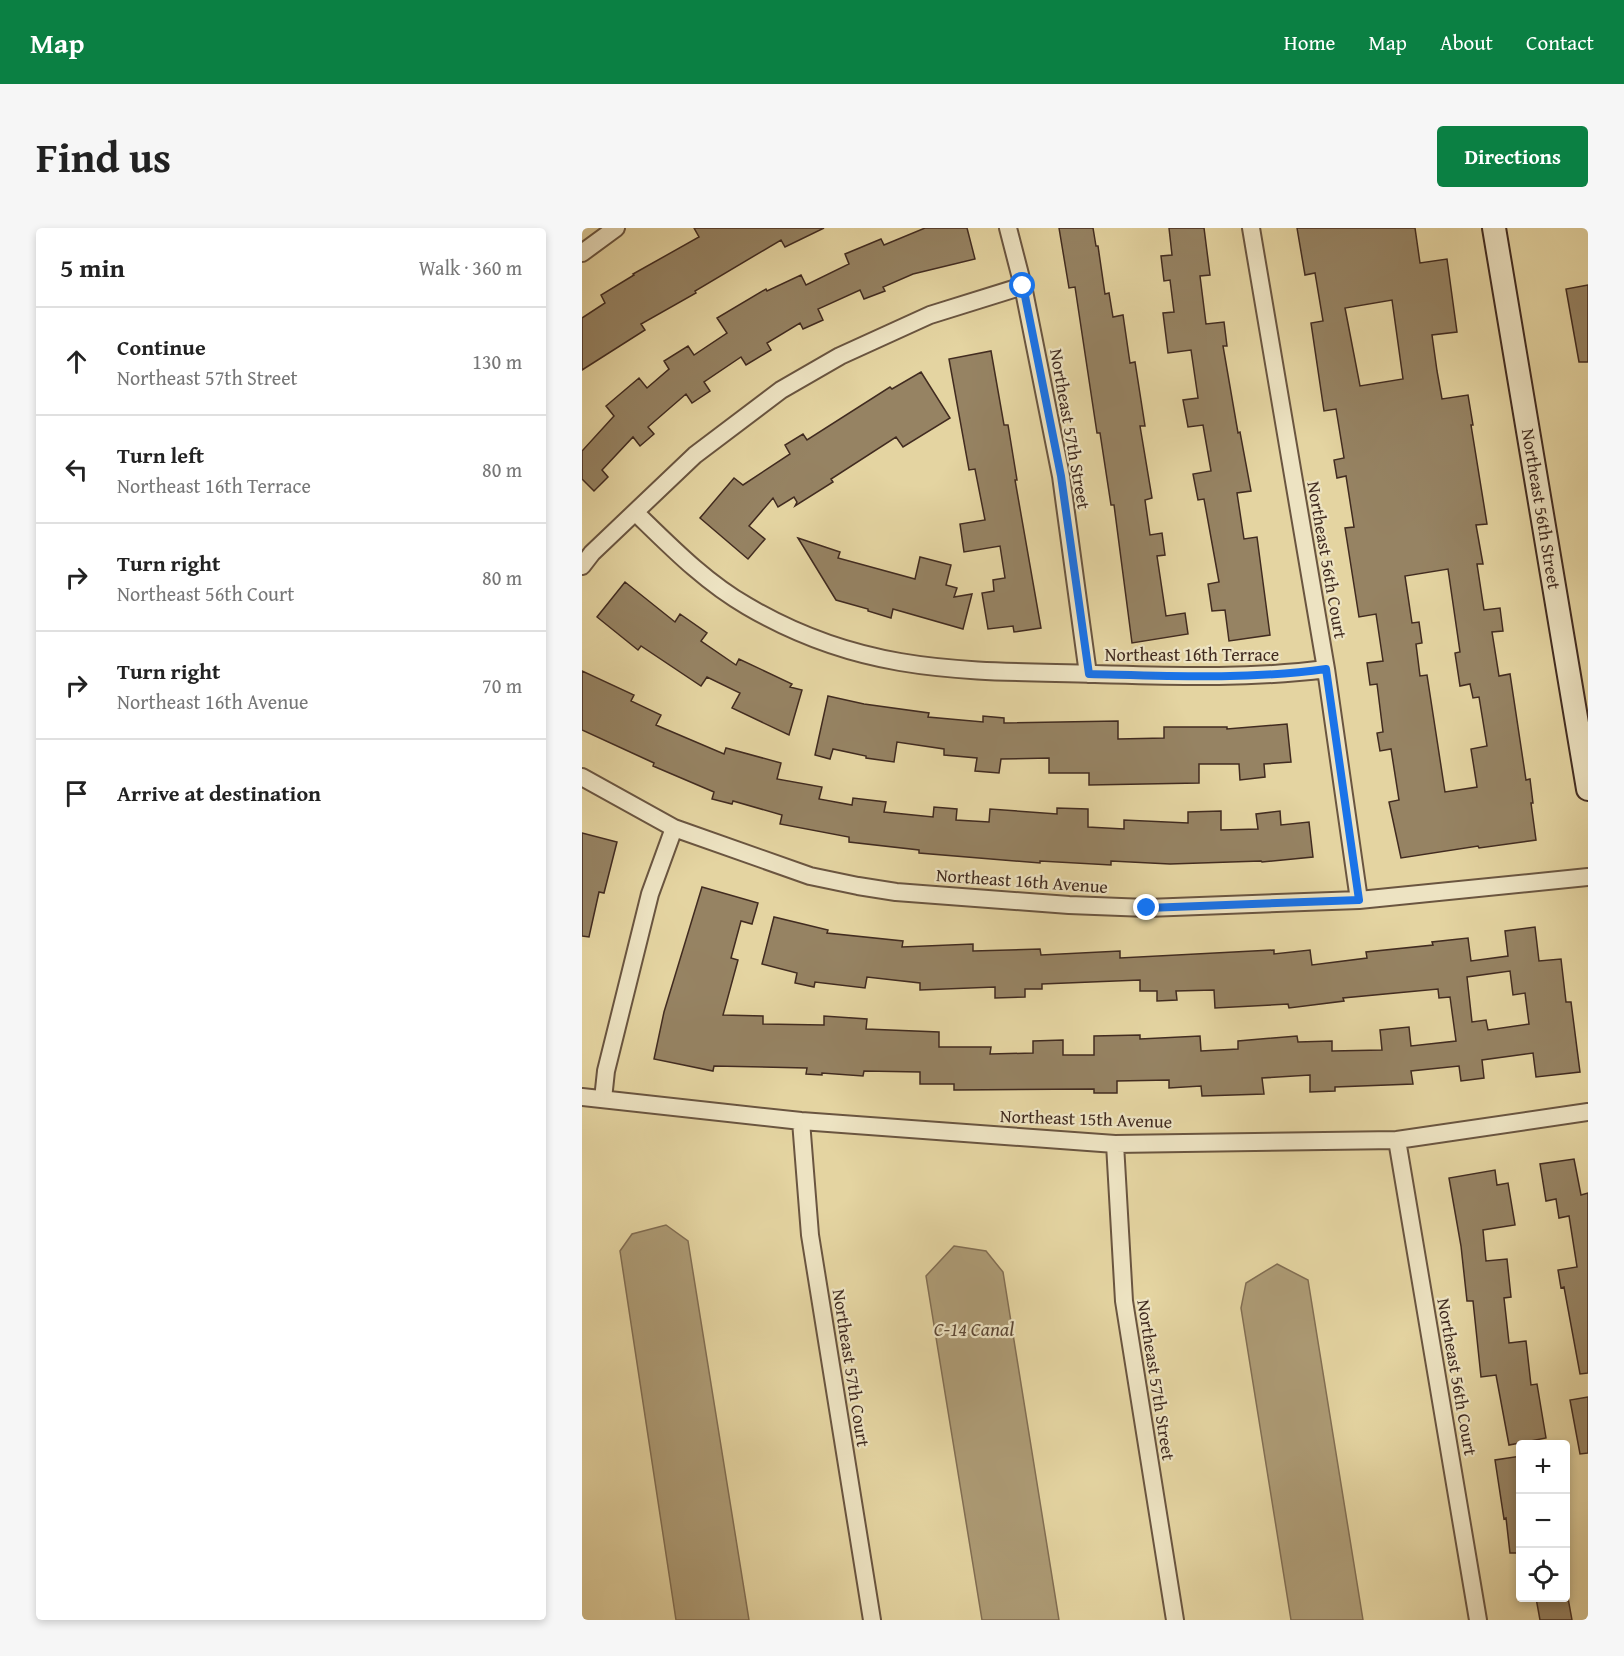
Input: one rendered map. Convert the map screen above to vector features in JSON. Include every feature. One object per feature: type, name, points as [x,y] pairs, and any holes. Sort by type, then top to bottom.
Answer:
[{"type":"street","points":[[582,253],[616,228]]},
{"type":"street","name":"Northeast 57th Street","points":[[1008,228],[1023,286],[1061,476],[1089,674]]},
{"type":"street","name":"Northeast 56th Court","points":[[1251,228],[1326,669],[1359,900]]},
{"type":"street","name":"Northeast 56th Street","points":[[1494,228],[1588,789]]},
{"type":"street","points":[[582,566],[592,553],[695,455],[781,390],[840,356],[930,315],[1023,286]]},
{"type":"street","name":"Northeast 16th Terrace","points":[[636,513],[691,566],[746,606],[815,638],[900,662],[969,670],[1210,677],[1283,675],[1326,669]]},
{"type":"street","name":"Northeast 16th Avenue","points":[[582,777],[675,828],[810,876],[896,892],[1070,905],[1147,908],[1359,900],[1588,877]]},
{"type":"street","points":[[603,1099],[606,1071],[650,894],[675,828]]},
{"type":"street","name":"Northeast 15th Avenue","points":[[582,1097],[801,1121],[1114,1144],[1397,1140],[1588,1112]]},
{"type":"street","name":"Northeast 57th Court","points":[[801,1121],[810,1235],[872,1620]]},
{"type":"street","name":"Northeast 56th Court","points":[[1397,1140],[1478,1620]]},
{"type":"street","name":"Northeast 57th Street","points":[[1114,1144],[1124,1301],[1175,1620]]},
{"type":"water","points":[[666,1225],[688,1241],[749,1620],[676,1620],[620,1251],[632,1234]]},
{"type":"water","name":"C-14 Canal","points":[[954,1246],[986,1251],[1003,1272],[1059,1620],[982,1620],[926,1276]]},
{"type":"water","points":[[1277,1264],[1308,1280],[1363,1620],[1291,1620],[1241,1308],[1246,1283]]},
{"type":"building","points":[[694,228],[824,228],[785,247],[781,240],[641,324],[645,330],[582,370],[582,318],[605,303],[601,295],[699,237]]},
{"type":"building","points":[[925,228],[967,228],[975,259],[913,274],[883,287],[885,291],[864,299],[860,290],[818,309],[823,320],[803,329],[800,323],[767,343],[771,350],[746,365],[741,357],[704,382],[710,391],[692,403],[686,394],[648,427],[654,434],[640,446],[633,437],[602,470],[608,477],[594,491],[582,479],[582,451],[614,416],[606,406],[639,378],[647,388],[669,369],[664,361],[688,346],[694,355],[727,333],[717,318],[766,289],[767,291],[801,275],[806,285],[849,264],[845,254],[881,239],[884,245]]},
{"type":"building","points":[[1059,228],[1093,228],[1105,294],[1109,293],[1113,317],[1123,315],[1130,363],[1135,362],[1145,426],[1140,426],[1152,498],[1145,500],[1150,535],[1162,533],[1165,555],[1157,556],[1166,616],[1185,613],[1188,634],[1132,643],[1114,505],[1111,505],[1100,433],[1097,433],[1075,287],[1069,288]]},
{"type":"building","points":[[1169,228],[1204,228],[1210,275],[1200,276],[1206,324],[1224,322],[1227,346],[1223,346],[1251,491],[1237,493],[1244,539],[1257,537],[1270,635],[1229,641],[1225,610],[1212,611],[1208,584],[1219,582],[1204,499],[1198,500],[1193,474],[1211,471],[1203,425],[1188,427],[1183,400],[1198,398],[1191,350],[1168,353],[1163,313],[1174,312],[1170,280],[1164,281],[1161,256],[1172,255]]},
{"type":"building","points":[[1297,228],[1415,228],[1420,263],[1447,259],[1457,332],[1432,335],[1437,371],[1442,399],[1468,395],[1487,524],[1476,525],[1483,564],[1477,564],[1484,610],[1500,608],[1503,631],[1492,632],[1499,676],[1510,674],[1526,780],[1530,779],[1536,840],[1401,858],[1389,802],[1399,800],[1391,749],[1380,751],[1377,733],[1383,732],[1377,684],[1370,685],[1367,663],[1383,661],[1376,614],[1359,617],[1345,528],[1354,527],[1346,476],[1337,478],[1334,460],[1344,458],[1336,409],[1324,411],[1311,323],[1323,321],[1315,273],[1305,275]],"holes":[[[1392,300],[1403,379],[1360,386],[1345,308]],[[1448,569],[1460,652],[1455,653],[1460,686],[1470,684],[1473,698],[1479,697],[1487,746],[1471,749],[1477,787],[1445,792],[1427,675],[1420,676],[1416,644],[1422,643],[1419,622],[1412,623],[1405,576]]]},
{"type":"building","points":[[1588,285],[1588,362],[1579,362],[1566,289]]},
{"type":"building","points":[[991,351],[1004,425],[1008,425],[1017,480],[1015,480],[1041,628],[1014,632],[1013,626],[988,629],[982,593],[994,591],[993,580],[1005,578],[1000,546],[964,552],[960,524],[985,520],[975,469],[969,470],[949,359]]},
{"type":"building","points":[[921,372],[950,418],[903,447],[896,437],[831,479],[833,482],[795,506],[797,502],[794,497],[778,507],[773,498],[749,526],[765,539],[748,559],[700,518],[734,478],[743,485],[790,454],[785,445],[803,434],[807,440],[890,387],[892,389]]},
{"type":"building","points":[[798,538],[840,552],[838,558],[915,579],[920,557],[951,565],[946,585],[957,588],[954,597],[972,594],[963,629],[893,609],[891,618],[836,600]]},
{"type":"building","points":[[625,582],[675,622],[680,614],[707,633],[701,641],[736,665],[739,659],[792,684],[790,687],[802,690],[789,735],[732,708],[740,693],[707,677],[701,686],[641,646],[638,650],[597,617]]},
{"type":"building","points":[[582,671],[634,695],[631,701],[661,715],[656,725],[724,754],[726,748],[781,763],[777,779],[822,787],[819,799],[852,805],[853,798],[886,802],[884,812],[933,817],[934,807],[957,809],[956,820],[989,822],[990,809],[1057,814],[1057,808],[1088,809],[1088,827],[1124,829],[1124,820],[1188,823],[1188,812],[1221,811],[1221,830],[1258,829],[1256,814],[1280,811],[1281,825],[1309,822],[1313,857],[1262,862],[1170,864],[1111,861],[1111,865],[1040,861],[1040,863],[919,853],[919,850],[849,842],[849,837],[780,824],[782,815],[733,801],[732,804],[712,799],[714,792],[653,766],[654,763],[582,730]]},
{"type":"building","points":[[828,696],[864,704],[929,713],[928,717],[983,722],[983,716],[1004,718],[1004,723],[1118,721],[1118,739],[1164,738],[1164,727],[1227,727],[1227,729],[1287,724],[1291,762],[1264,764],[1265,777],[1240,780],[1239,764],[1199,764],[1199,783],[1089,785],[1089,773],[1049,773],[1049,758],[1001,759],[999,773],[975,771],[977,758],[944,755],[944,749],[897,742],[894,762],[866,758],[866,756],[833,749],[830,759],[815,755]]},
{"type":"building","points":[[582,833],[617,842],[604,893],[599,892],[589,937],[582,936]]},
{"type":"building","points":[[702,887],[758,903],[752,924],[741,921],[731,958],[738,960],[723,1015],[763,1016],[763,1024],[824,1025],[824,1016],[867,1019],[866,1029],[939,1032],[939,1047],[991,1047],[990,1054],[1033,1053],[1033,1041],[1063,1040],[1063,1055],[1094,1055],[1094,1036],[1140,1035],[1140,1039],[1200,1036],[1201,1051],[1238,1049],[1238,1041],[1297,1036],[1298,1042],[1332,1041],[1332,1051],[1382,1050],[1380,1030],[1409,1027],[1411,1046],[1456,1041],[1450,997],[1439,998],[1438,989],[1343,998],[1344,1001],[1289,1008],[1288,1004],[1215,1008],[1214,990],[1176,991],[1177,1000],[1157,1001],[1157,991],[1140,991],[1140,980],[1042,984],[1042,989],[1025,989],[1025,997],[995,998],[995,987],[920,990],[920,983],[867,977],[865,988],[815,982],[814,987],[795,983],[797,973],[762,964],[774,917],[828,930],[827,933],[903,941],[902,947],[973,944],[973,951],[1040,949],[1041,955],[1120,951],[1120,958],[1274,950],[1274,954],[1310,950],[1312,965],[1367,958],[1366,952],[1433,945],[1432,942],[1468,938],[1471,961],[1508,956],[1505,931],[1535,927],[1539,961],[1561,959],[1566,1002],[1571,1002],[1580,1072],[1536,1077],[1533,1053],[1482,1060],[1484,1078],[1461,1081],[1459,1066],[1411,1071],[1413,1084],[1335,1087],[1335,1091],[1310,1092],[1310,1075],[1262,1078],[1264,1094],[1202,1096],[1201,1086],[1169,1088],[1169,1080],[1117,1081],[1117,1093],[1094,1093],[1094,1089],[954,1090],[954,1084],[920,1084],[920,1072],[864,1071],[863,1076],[822,1073],[822,1075],[806,1074],[807,1068],[714,1066],[713,1071],[654,1059],[664,1012]],"holes":[[[1510,971],[1513,995],[1525,993],[1529,1024],[1488,1030],[1486,1020],[1472,1022],[1467,977]]]},
{"type":"building","points":[[1574,1159],[1581,1195],[1588,1193],[1588,1373],[1580,1374],[1564,1287],[1561,1288],[1558,1270],[1577,1267],[1569,1216],[1559,1218],[1556,1199],[1546,1201],[1540,1164]]},
{"type":"building","points":[[1495,1170],[1497,1185],[1508,1183],[1515,1225],[1483,1230],[1486,1261],[1507,1259],[1511,1297],[1504,1298],[1509,1343],[1526,1341],[1531,1385],[1537,1384],[1546,1438],[1516,1440],[1516,1444],[1509,1445],[1496,1375],[1481,1377],[1473,1301],[1467,1301],[1461,1246],[1449,1178]]},
{"type":"building","points":[[1588,1397],[1588,1453],[1580,1454],[1570,1400]]},
{"type":"building","points":[[1516,1457],[1516,1553],[1510,1553],[1495,1460]]},
{"type":"building","points":[[1537,1602],[1569,1602],[1572,1620],[1540,1620]]},
{"type":"route","points":[[1023,286],[1061,476],[1089,674],[1210,677],[1283,675],[1326,669],[1359,900],[1147,908]]}]
